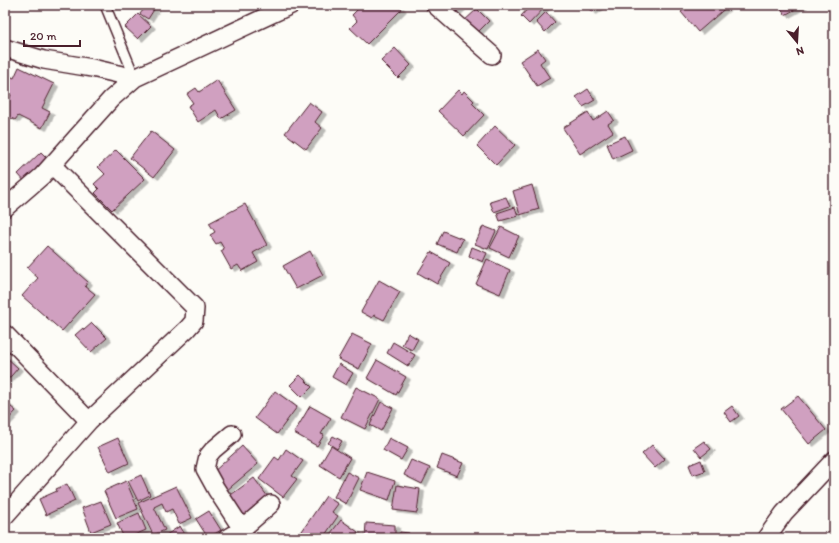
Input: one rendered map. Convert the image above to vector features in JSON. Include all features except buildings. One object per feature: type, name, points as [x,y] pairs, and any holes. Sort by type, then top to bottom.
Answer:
[{"type":"street","points":[[5,208],[42,176],[110,99],[135,78],[291,5]]},
{"type":"street","points":[[435,5],[492,55]]},
{"type":"street","points":[[5,48],[44,60],[92,68],[135,78]]},
{"type":"street","points":[[5,516],[89,421],[194,321],[195,308],[52,165]]},
{"type":"street","points":[[5,334],[89,421]]},
{"type":"street","points":[[232,434],[208,456],[205,469],[242,529]]},
{"type":"street","points":[[766,538],[784,513],[834,460]]},
{"type":"street","points":[[227,538],[242,529],[271,504]]},
{"type":"lane","points":[[105,5],[135,78]]}]
